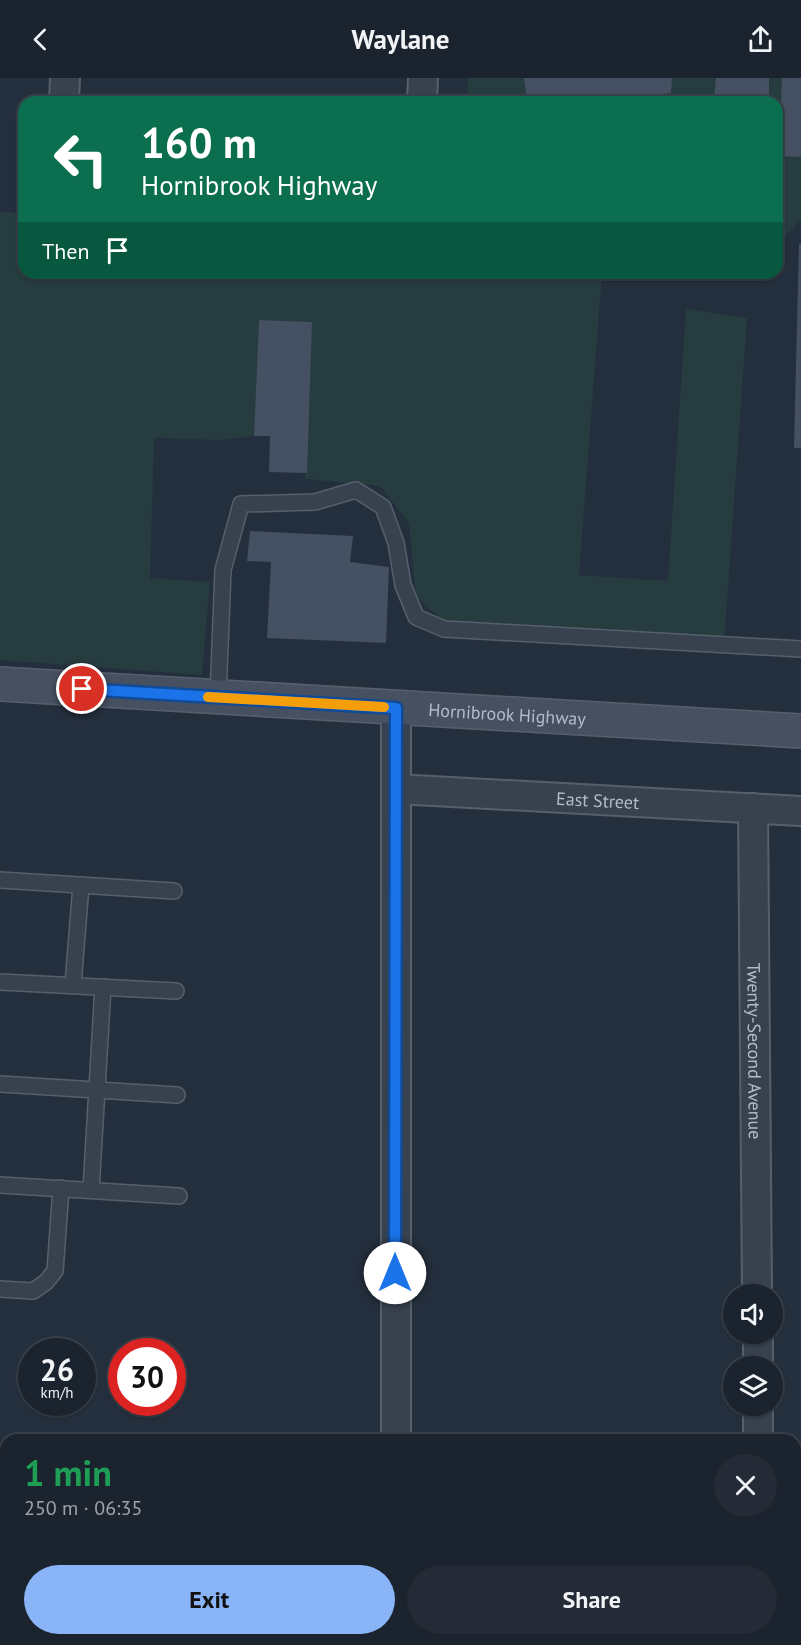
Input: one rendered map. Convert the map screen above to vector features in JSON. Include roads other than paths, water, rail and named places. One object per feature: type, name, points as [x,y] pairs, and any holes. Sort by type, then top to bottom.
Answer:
[{"type":"main road","name":"Hornibrook Highway","points":[[0,684],[801,731]]},
{"type":"street","points":[[64,96],[65,78]]},
{"type":"street","points":[[396,708],[396,1434]]},
{"type":"street","name":"East Street","points":[[396,789],[801,811]]},
{"type":"street","name":"Twenty-Second Avenue","points":[[753,808],[757,1284]]},
{"type":"street","points":[[758,1416],[758,1434]]},
{"type":"lane","points":[[218,697],[223,570],[241,504],[315,502],[356,490],[383,507],[396,543],[403,585],[416,617],[444,629],[801,649]]},
{"type":"lane","points":[[0,880],[174,891]]},
{"type":"lane","points":[[73,985],[81,885]]},
{"type":"lane","points":[[0,982],[176,991]]},
{"type":"lane","points":[[92,1190],[103,987]]},
{"type":"lane","points":[[0,1084],[177,1095]]},
{"type":"lane","points":[[0,1185],[179,1196]]},
{"type":"lane","points":[[0,1289],[33,1290],[46,1282],[55,1271],[61,1188]]}]
